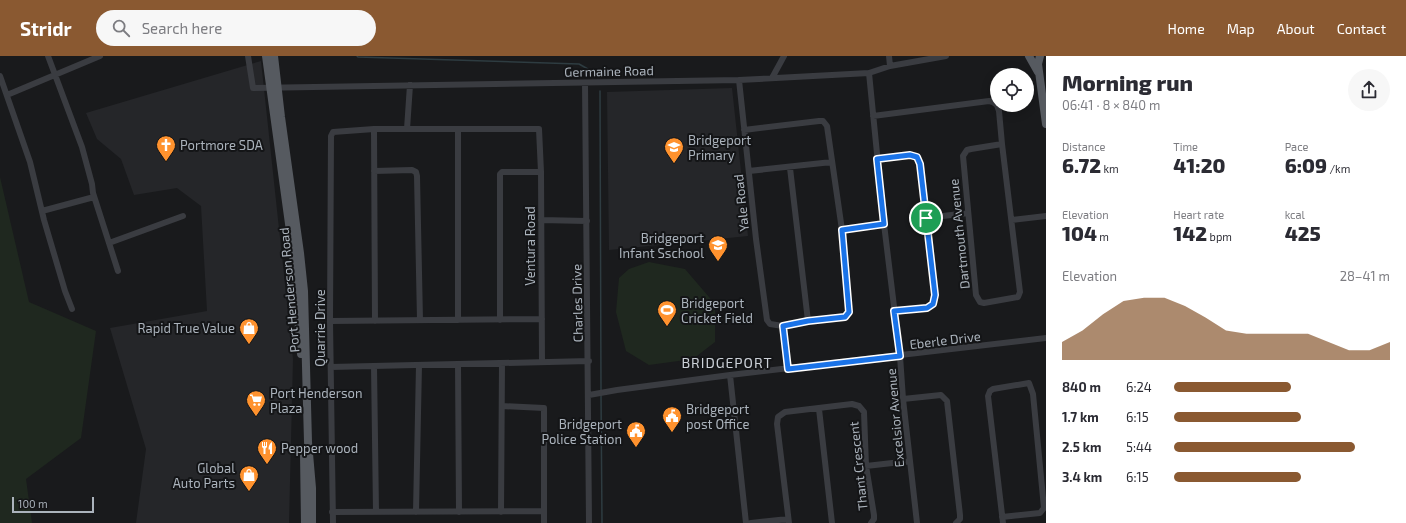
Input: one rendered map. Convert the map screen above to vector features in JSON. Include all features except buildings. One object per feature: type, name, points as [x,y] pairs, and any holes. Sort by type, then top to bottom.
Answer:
[{"type":"main road","name":"Port Henderson Road","points":[[266,56],[281,117],[300,253],[304,295],[308,442],[312,488],[312,523]]},
{"type":"main road","name":"Port Henderson Road","points":[[274,56],[274,87],[297,295],[301,360],[305,523]]},
{"type":"main road","points":[[1029,56],[1040,74]]},
{"type":"main road","points":[[1040,56],[1038,64],[1045,102],[1046,124]]},
{"type":"street","points":[[48,56],[82,146],[94,197],[118,271]]},
{"type":"street","points":[[7,94],[100,56]]},
{"type":"street","name":"Germaine Road","points":[[248,56],[253,88],[739,80],[869,73],[890,66],[946,56]]},
{"type":"street","points":[[772,78],[784,56]]},
{"type":"street","points":[[890,56],[890,66]]},
{"type":"street","name":"Excelsior Avenue","points":[[869,73],[917,523]]},
{"type":"street","points":[[0,76],[30,162],[65,291],[72,309]]},
{"type":"street","name":"Yale Road","points":[[739,80],[766,317],[768,322],[773,325],[783,326]]},
{"type":"street","name":"Charles Drive","points":[[585,83],[590,523]]},
{"type":"street","points":[[407,129],[410,86]]},
{"type":"street","name":"Dartmouth Avenue","points":[[873,116],[990,101]]},
{"type":"street","name":"Dartmouth Avenue","points":[[999,112],[1020,295],[1016,298],[984,303],[980,302],[976,295],[963,159],[964,153],[971,148],[1002,144]]},
{"type":"street","points":[[744,130],[823,121],[828,126],[842,230],[849,312],[845,317],[808,321],[783,326],[788,369]]},
{"type":"street","points":[[375,321],[374,129],[458,129],[458,320]]},
{"type":"street","name":"Quarrie Drive","points":[[333,523],[330,321],[331,134],[333,132],[374,129]]},
{"type":"street","name":"Ventura Road","points":[[458,129],[539,129],[541,172],[542,362]]},
{"type":"street","points":[[877,159],[910,155],[917,157],[920,164],[935,300],[933,304],[927,308],[894,311]]},
{"type":"street","points":[[749,171],[790,168],[832,162]]},
{"type":"street","points":[[790,168],[808,321]]},
{"type":"street","points":[[374,171],[412,170],[416,172],[420,320]]},
{"type":"street","points":[[500,320],[500,174],[502,172],[541,172]]},
{"type":"street","points":[[42,210],[94,197]]},
{"type":"street","points":[[926,218],[968,213]]},
{"type":"street","points":[[109,244],[183,216]]},
{"type":"street","points":[[1012,220],[1046,216]]},
{"type":"street","points":[[541,220],[587,220]]},
{"type":"street","points":[[842,230],[884,224]]},
{"type":"street","points":[[330,321],[542,319]]},
{"type":"street","name":"Eberle Drive","points":[[589,395],[730,375],[1046,338]]},
{"type":"street","points":[[331,367],[589,361]]},
{"type":"street","points":[[501,512],[502,363]]},
{"type":"street","points":[[458,364],[459,512]]},
{"type":"street","points":[[416,512],[419,365]]},
{"type":"street","points":[[374,366],[376,512]]},
{"type":"street","points":[[730,375],[746,523]]},
{"type":"street","points":[[1029,383],[1033,394],[1044,505],[1043,512],[1002,520],[988,396],[990,391],[993,389],[1029,383]]},
{"type":"street","points":[[903,400],[941,395],[947,401],[960,515],[960,519],[956,523]]},
{"type":"street","name":"Thant Crescent","points":[[788,521],[777,424],[778,416],[785,412],[852,404],[859,406],[864,412],[866,466],[874,515],[874,519],[871,523]]},
{"type":"street","points":[[502,406],[544,408],[544,523]]},
{"type":"street","points":[[819,408],[832,523]]},
{"type":"street","points":[[866,466],[910,461]]},
{"type":"street","points":[[332,512],[544,511]]},
{"type":"street","points":[[751,523],[788,521]]},
{"type":"shaded area","points":[[261,61],[293,359],[289,523],[136,523],[146,449],[110,328],[207,311],[201,206],[177,188],[134,195],[121,159],[97,139],[86,113]]},
{"type":"shaded area","name":"Bridgeport Primary","points":[[732,88],[748,236],[609,250],[607,92]]},
{"type":"shaded area","points":[[0,177],[29,302],[96,331],[81,438],[26,479],[32,523],[0,523]]},
{"type":"shaded area","name":"Bridgeport Cricket Field","points":[[649,262],[685,269],[715,304],[715,342],[693,359],[649,365],[626,351],[616,312],[619,278],[629,269]]},
{"type":"waterway","points":[[357,56],[579,64],[595,73]]},
{"type":"waterway","points":[[600,91],[601,391]]},
{"type":"waterway","points":[[601,395],[602,523]]},
{"type":"place","name":"Portmore SDA","points":[[166,162]]},
{"type":"place","name":"Bridgeport Primary","points":[[674,164]]},
{"type":"place","name":"Bridgeport Infant Sschool","points":[[718,262]]},
{"type":"place","name":"Bridgeport Cricket Field","points":[[667,327]]},
{"type":"place","name":"Rapid True Value","points":[[249,345]]},
{"type":"place","name":"Port Henderson Plaza","points":[[256,417]]},
{"type":"place","name":"Bridgeport post Office","points":[[672,433]]},
{"type":"place","name":"Bridgeport Police Station","points":[[636,448]]},
{"type":"place","name":"Pepper wood","points":[[267,465]]},
{"type":"place","name":"Global Auto Parts","points":[[249,492]]},
{"type":"district","name":"BRIDGEPORT","points":[[727,363]]},
{"type":"route","points":[[910,155],[917,157],[920,164],[926,218],[935,300],[933,304],[927,308],[894,311],[900,356],[788,369],[783,326],[808,321],[845,317],[848,315],[849,312],[842,230],[884,224],[877,159],[910,155]]}]
